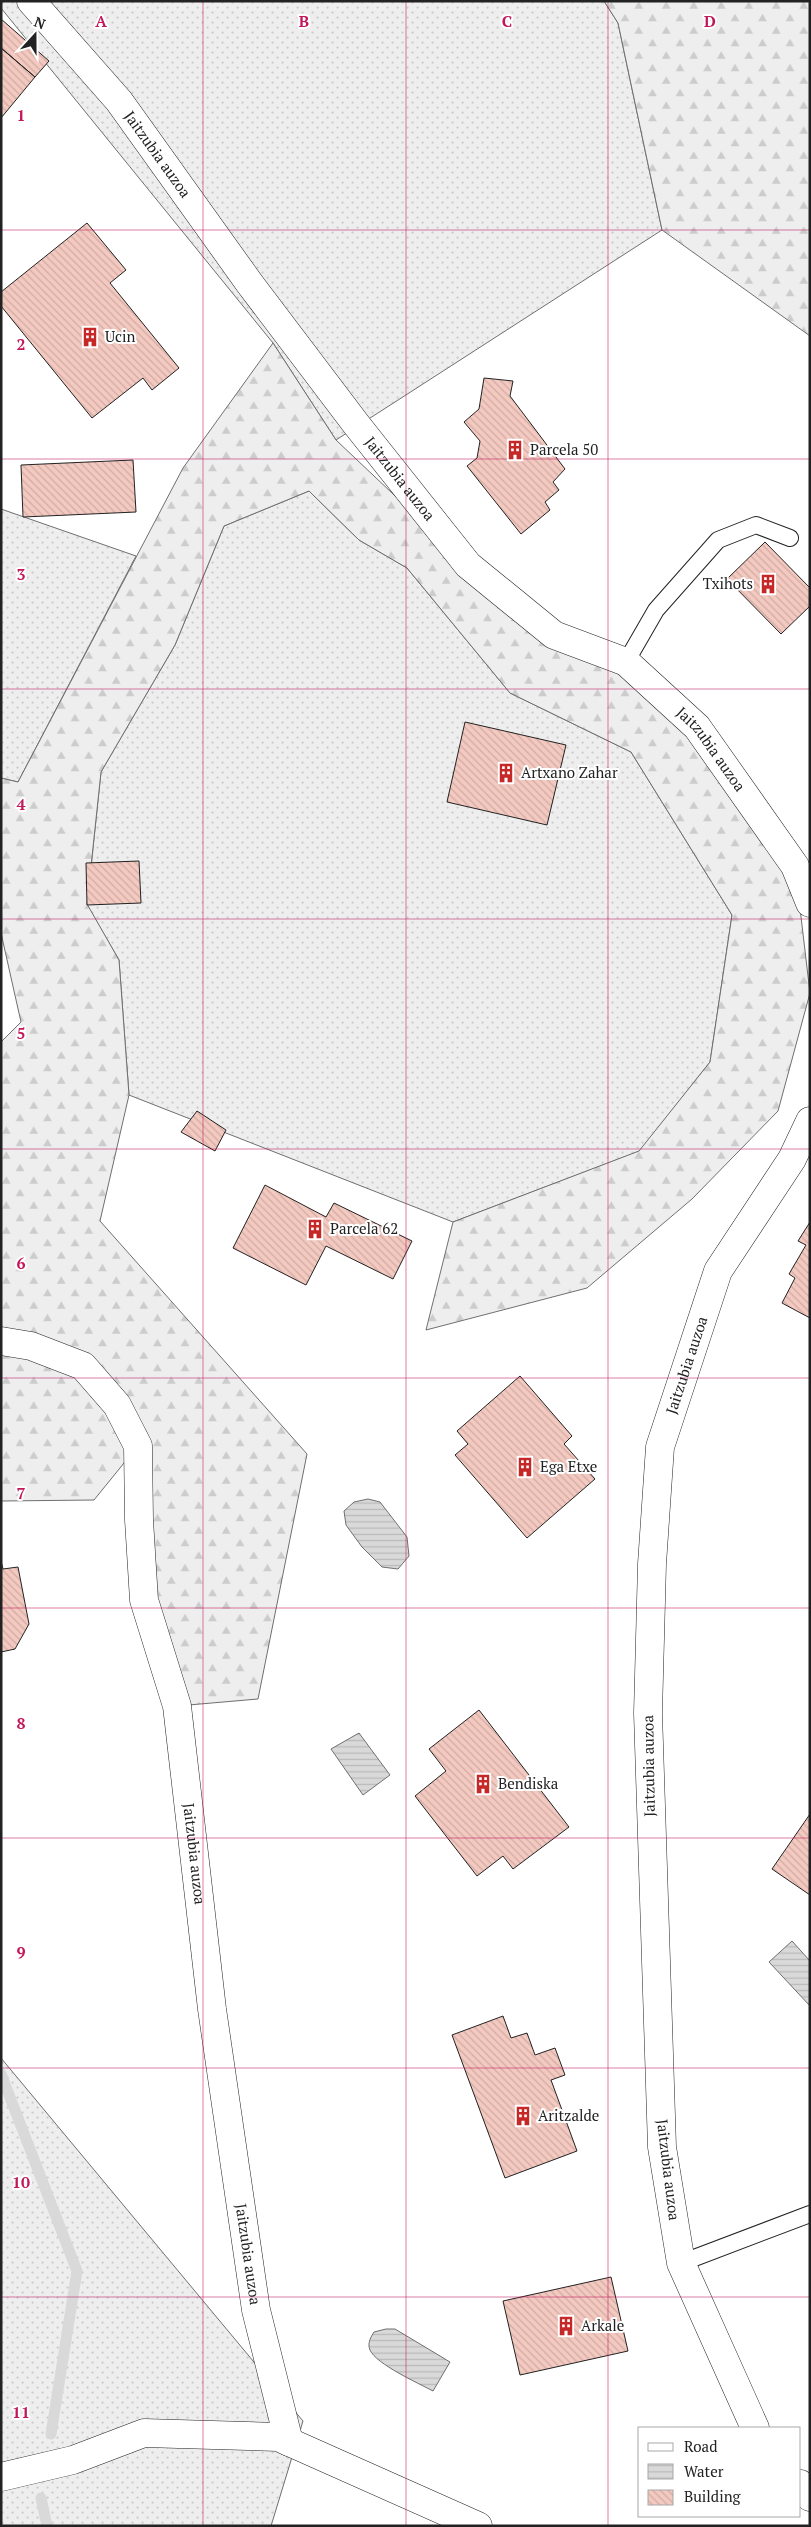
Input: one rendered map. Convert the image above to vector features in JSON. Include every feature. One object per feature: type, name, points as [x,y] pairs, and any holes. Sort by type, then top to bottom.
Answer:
[{"type":"street","name":"Jaitzubia auzoa","points":[[31,1],[119,101],[250,284],[356,424],[468,565],[554,635],[626,662],[697,727],[795,866],[810,903]]},
{"type":"street","name":"Jaitzubia auzoa","points":[[755,2427],[681,2263],[662,2147],[648,1713],[652,1564],[660,1447],[718,1271],[792,1159],[810,1122]]},
{"type":"street","name":"Jaitzubia auzoa","points":[[1,1341],[31,1346],[83,1366],[117,1405],[138,1446],[138,1520],[144,1600],[177,1706],[212,2009],[256,2310],[288,2442]]},
{"type":"street","points":[[1,2477],[73,2460],[144,2433],[278,2437],[478,2526]]},
{"type":"street","points":[[801,2485],[810,2497]]},
{"type":"lane","points":[[626,662],[656,610],[718,540],[756,525],[790,538]]},
{"type":"lane","points":[[681,2263],[810,2214]]},
{"type":"green space","points":[[1,1],[604,1],[618,23],[662,230],[336,440],[273,343],[1,8]]},
{"type":"green space","points":[[604,1],[810,1],[810,336],[662,230],[618,23]]},
{"type":"green space","points":[[273,343],[336,440],[468,565],[554,635],[626,662],[795,866],[810,993],[778,1111],[692,1199],[587,1288],[426,1330],[453,1222],[639,1151],[710,1062],[732,915],[631,752],[510,693],[407,568],[359,540],[309,491],[224,526],[175,645],[101,772],[87,904],[119,960],[129,1095],[100,1221],[307,1454],[258,1699],[177,1706],[144,1600],[137,1447],[94,1500],[1,1501],[1,1042],[21,1022],[1,933],[1,778],[18,782],[183,468]]},
{"type":"green space","points":[[309,491],[359,540],[407,568],[510,693],[631,752],[732,915],[710,1062],[640,1151],[453,1222],[129,1095],[119,960],[87,905],[101,772],[175,645],[224,526]]},
{"type":"green space","points":[[1,509],[136,556],[18,782],[1,778]]},
{"type":"green space","points":[[1,2058],[303,2421],[271,2526],[1,2526]]},
{"type":"water","points":[[368,1499],[380,1502],[407,1537],[409,1556],[398,1569],[382,1567],[362,1547],[346,1525],[344,1511],[354,1502]]},
{"type":"water","points":[[359,1733],[390,1775],[363,1795],[331,1749]]},
{"type":"water","points":[[792,1941],[810,1961],[810,2006],[769,1962]]},
{"type":"water","points":[[395,2329],[450,2362],[433,2391],[398,2373],[380,2361],[370,2350],[369,2343],[374,2332]]},
{"type":"building","points":[[1,19],[49,61],[35,77],[1,48]]},
{"type":"building","points":[[1,48],[35,77],[1,118]]},
{"type":"building","name":"Ucin","points":[[87,223],[126,270],[110,283],[179,368],[152,390],[143,378],[92,418],[1,306],[1,292]]},
{"type":"building","name":"Parcela 50","points":[[484,378],[513,381],[510,396],[565,469],[553,482],[559,490],[545,502],[550,510],[521,534],[467,466],[477,458],[480,441],[464,422],[479,409]]},
{"type":"building","points":[[133,460],[136,512],[23,517],[21,465]]},
{"type":"building","name":"Txihots","points":[[765,542],[810,588],[810,606],[781,634],[727,579]]},
{"type":"building","name":"Artxano Zahar","points":[[465,722],[566,745],[547,825],[447,802]]},
{"type":"building","points":[[139,861],[141,903],[87,905],[86,863]]},
{"type":"building","points":[[197,1111],[226,1130],[215,1151],[181,1132]]},
{"type":"building","name":"Parcela 62","points":[[265,1185],[326,1217],[334,1203],[412,1241],[393,1279],[326,1246],[306,1285],[233,1248]]},
{"type":"building","points":[[810,1222],[810,1318],[782,1303],[795,1278],[789,1274],[806,1245],[798,1241]]},
{"type":"building","name":"Ega Etxe","points":[[520,1376],[572,1436],[564,1444],[595,1479],[527,1538],[455,1455],[468,1444],[457,1431]]},
{"type":"building","points":[[1,1561],[3,1569],[18,1567],[29,1624],[15,1649],[1,1652]]},
{"type":"building","name":"Bendiska","points":[[479,1710],[569,1827],[513,1869],[503,1856],[477,1876],[415,1796],[446,1771],[429,1749]]},
{"type":"building","points":[[810,1814],[810,1895],[772,1869]]},
{"type":"building","name":"Aritzalde","points":[[503,2016],[511,2038],[527,2033],[535,2055],[555,2048],[565,2075],[551,2080],[577,2151],[505,2178],[452,2035]]},
{"type":"building","name":"Arkale","points":[[611,2277],[628,2351],[520,2375],[503,2301]]},
{"type":"waterway","points":[[1,2074],[77,2271],[51,2434]]},
{"type":"waterway","points":[[41,2498],[47,2526]]},
{"type":"place","name":"Ucin","points":[[90,337]]},
{"type":"place","name":"Parcela 50","points":[[515,450]]},
{"type":"place","name":"Txihots","points":[[768,584]]},
{"type":"place","name":"Artxano Zahar","points":[[506,773]]},
{"type":"place","name":"Parcela 62","points":[[315,1229]]},
{"type":"place","name":"Ega Etxe","points":[[525,1467]]},
{"type":"place","name":"Bendiska","points":[[483,1784]]},
{"type":"place","name":"Aritzalde","points":[[523,2116]]},
{"type":"place","name":"Arkale","points":[[566,2326]]}]
